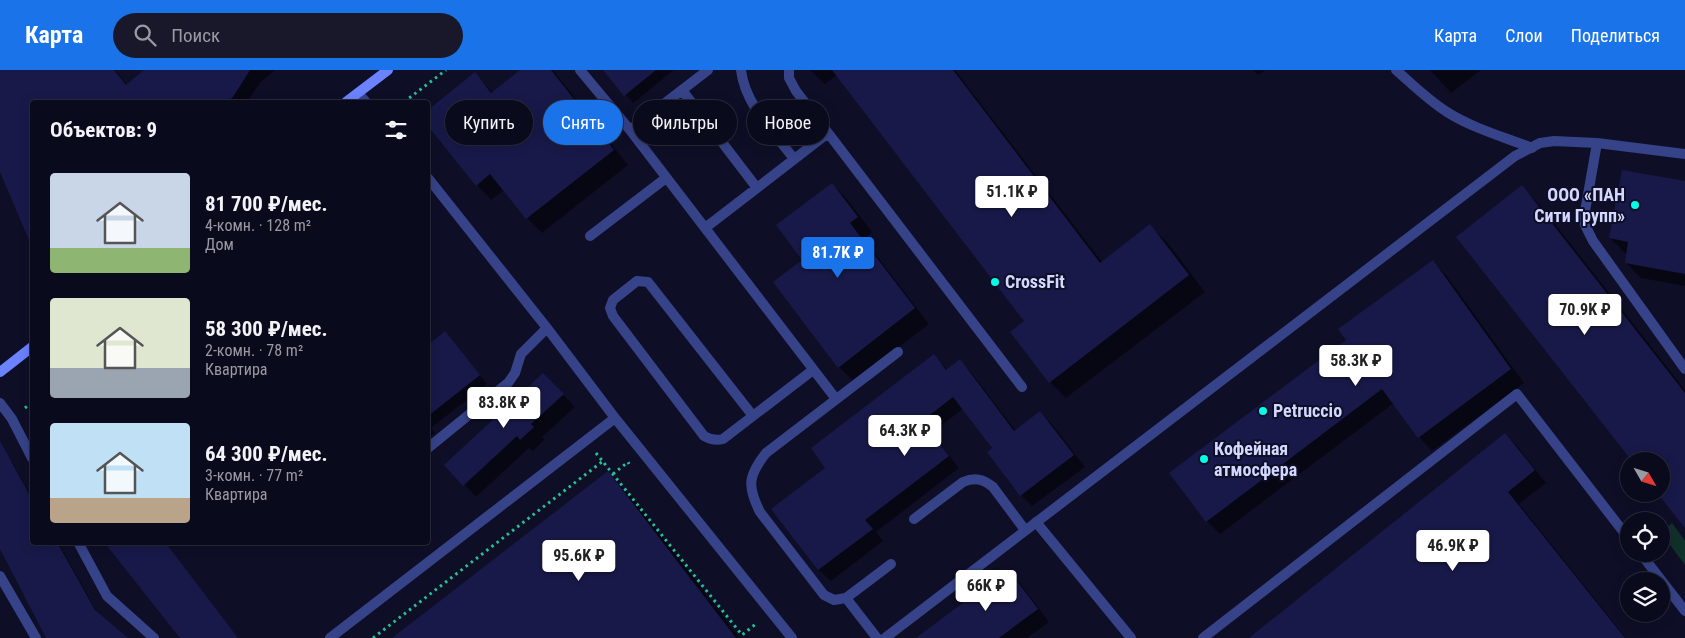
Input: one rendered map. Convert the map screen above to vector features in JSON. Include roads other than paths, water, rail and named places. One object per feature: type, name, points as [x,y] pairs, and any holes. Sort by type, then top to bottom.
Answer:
[{"type":"main road","points":[[349,100],[388,70]]},
{"type":"main road","points":[[0,372],[30,349]]},
{"type":"street","points":[[580,70],[630,130],[836,399]]},
{"type":"street","points":[[630,130],[708,70]]},
{"type":"street","points":[[741,70],[742,80],[752,104],[794,159]]},
{"type":"street","points":[[789,70],[791,84],[803,100]]},
{"type":"street","points":[[1396,70],[1432,102],[1447,112],[1532,148]]},
{"type":"street","points":[[682,90],[757,188]]},
{"type":"street","points":[[358,93],[364,100]]},
{"type":"street","points":[[829,134],[1022,387]]},
{"type":"street","points":[[885,638],[1515,156],[1540,143],[1554,141],[1685,154]]},
{"type":"street","points":[[1598,144],[1585,212],[1585,225],[1593,240],[1684,367]]},
{"type":"street","points":[[704,228],[812,145]]},
{"type":"street","points":[[590,236],[666,178]]},
{"type":"street","points":[[430,181],[547,328],[615,418],[792,638]]},
{"type":"street","points":[[753,416],[648,282],[637,281],[613,300],[610,308],[613,316],[704,436],[713,440],[724,439],[813,370]]},
{"type":"street","points":[[430,446],[508,383],[515,373],[521,354],[547,328]]},
{"type":"street","points":[[890,564],[846,598],[834,600],[824,595],[760,512],[752,496],[751,481],[756,466],[766,453],[898,352]]},
{"type":"street","points":[[1203,638],[1517,394],[1620,526]]},
{"type":"street","points":[[0,403],[12,419],[30,454]]},
{"type":"street","points":[[330,638],[615,418]]},
{"type":"street","points":[[914,519],[963,482],[980,479],[987,482],[993,488],[1025,530]]},
{"type":"street","points":[[1036,522],[1131,638]]},
{"type":"street","points":[[80,545],[107,596],[154,638]]},
{"type":"street","points":[[1647,562],[1685,611]]},
{"type":"street","points":[[0,576],[36,638]]},
{"type":"street","points":[[846,598],[877,638]]},
{"type":"place","name":"ООО «ПАН Сити Групп»","points":[[1635,205]]},
{"type":"place","name":"CrossFit","points":[[995,282]]},
{"type":"place","name":"Petruccio","points":[[1263,411]]},
{"type":"place","name":"Кофейная атмосфера","points":[[1204,459]]}]
